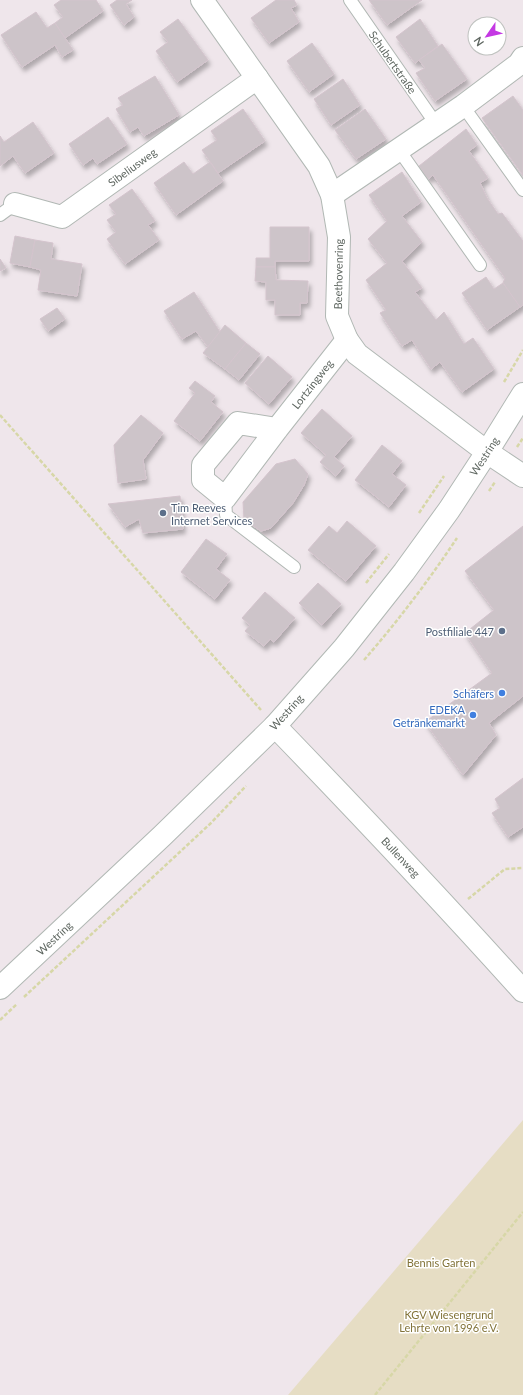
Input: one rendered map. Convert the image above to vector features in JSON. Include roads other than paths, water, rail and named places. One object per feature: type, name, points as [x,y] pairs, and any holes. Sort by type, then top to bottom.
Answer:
[{"type":"street","name":"Beethovenring","points":[[202,0],[319,166],[332,195],[339,237],[337,316],[347,340],[357,354],[487,452],[523,476]]},
{"type":"street","points":[[332,195],[522,64]]},
{"type":"street","name":"Sibeliusweg","points":[[7,209],[62,217],[257,78]]},
{"type":"street","name":"Lortzingweg","points":[[225,498],[347,340]]},
{"type":"street","name":"Westring","points":[[0,988],[162,836],[275,726],[344,648],[400,578],[449,510],[523,394]]},
{"type":"street","points":[[225,498],[203,480],[203,465],[238,423],[277,429]]},
{"type":"street","name":"Bullenweg","points":[[275,726],[346,798],[452,911],[523,991]]},
{"type":"lane","name":"Schubertstraße","points":[[350,0],[436,124]]},
{"type":"lane","points":[[463,106],[523,190]]},
{"type":"lane","points":[[399,150],[480,265]]},
{"type":"lane","points":[[225,498],[226,516],[294,567]]},
{"type":"place","name":"Tim Reeves Internet Services","points":[[163,513]]},
{"type":"place","name":"Postfiliale 447","points":[[502,631]]},
{"type":"place","name":"Schäfers","points":[[502,693]]},
{"type":"place","name":"EDEKA Getränkemarkt","points":[[473,715]]},
{"type":"park label","name":"Bennis Garten","points":[[441,1262]]},
{"type":"park label","name":"KGV Wiesengrund Lehrte von 1996 e.V.","points":[[449,1320]]}]
